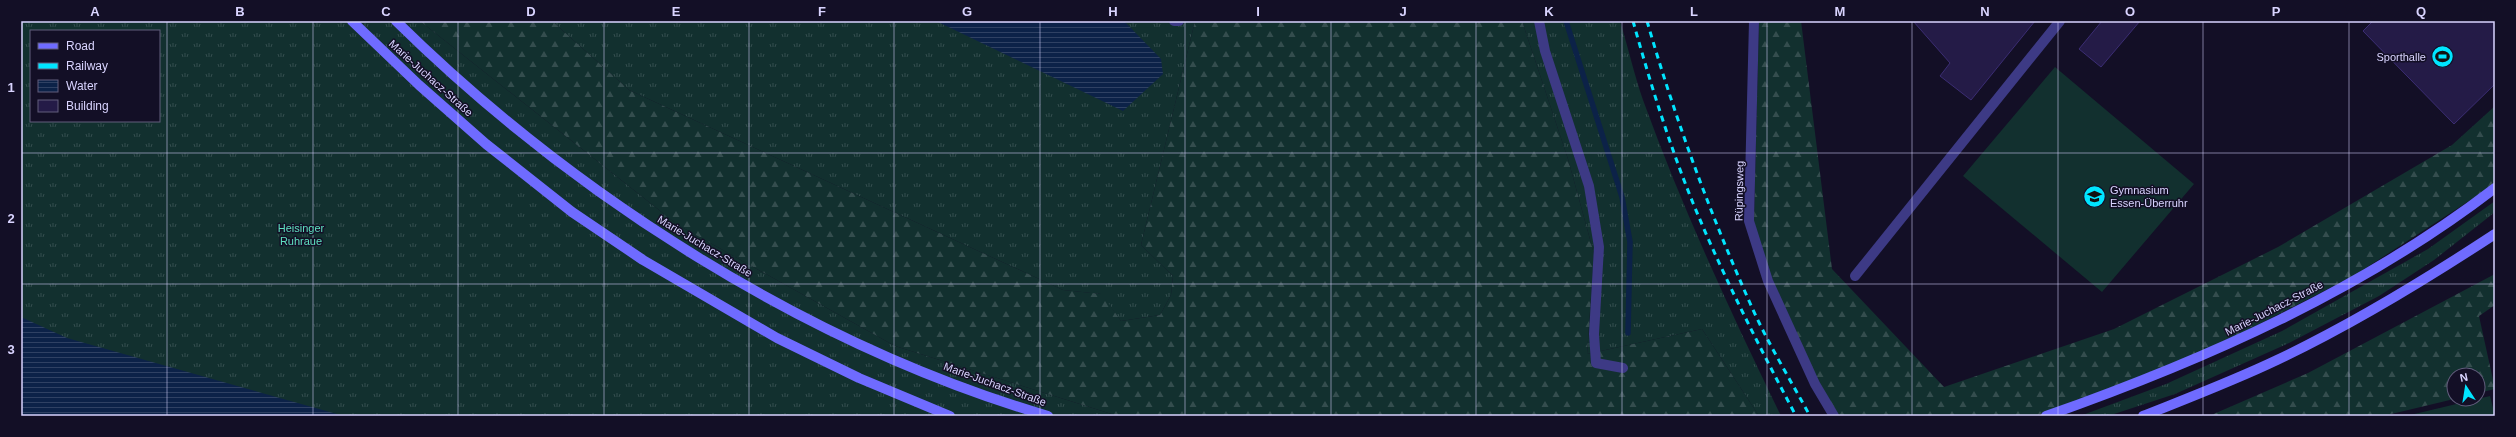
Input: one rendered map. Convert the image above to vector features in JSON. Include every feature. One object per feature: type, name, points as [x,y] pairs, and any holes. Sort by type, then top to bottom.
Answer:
[{"type":"main road","name":"Marie-Juchacz-Straße","points":[[352,21],[418,85],[486,144],[572,212],[643,260],[777,338],[859,378],[950,416]]},
{"type":"main road","name":"Marie-Juchacz-Straße","points":[[396,21],[436,60],[504,118],[596,189],[676,245],[780,303],[870,348],[962,387],[1048,416]]},
{"type":"main road","name":"Marie-Juchacz-Straße","points":[[2046,416],[2205,356],[2308,305],[2401,253],[2495,188]]},
{"type":"main road","points":[[2143,416],[2235,379],[2323,337],[2419,284],[2495,234]]},
{"type":"street","points":[[1174,21],[1179,21]]},
{"type":"street","points":[[1539,21],[1545,51],[1589,186],[1599,247],[1594,334],[1596,363],[1623,368]]},
{"type":"street","name":"Rüpingsweg","points":[[1754,21],[1749,221],[1768,281],[1815,384],[1834,416]]},
{"type":"street","points":[[1855,276],[2060,21]]},
{"type":"green space","name":"Heisinger Ruhraue","points":[[21,21],[420,21],[678,225],[895,346],[1118,416],[21,416]]},
{"type":"green space","points":[[420,21],[552,21],[629,90],[1063,290],[1102,294],[1121,321],[1160,315],[1171,295],[1173,276],[1141,245],[1195,21],[1522,21],[1568,159],[1594,254],[1587,354],[1702,329],[1759,416],[1118,416],[895,346],[678,225]]},
{"type":"green space","points":[[552,21],[1195,21],[1141,245],[1173,276],[1171,295],[1160,315],[1121,321],[1101,294],[1063,290],[629,90]]},
{"type":"green space","points":[[1522,21],[1620,21],[1643,100],[1674,180],[1726,299],[1781,416],[1759,416],[1702,329],[1587,354],[1594,254],[1568,159]]},
{"type":"green space","points":[[1759,21],[1801,21],[1832,269],[1944,387],[2114,329],[2278,247],[2452,145],[2495,106],[2495,184],[2355,275],[2201,354],[2035,416],[1838,416],[1812,370],[1788,322],[1760,246],[1754,221]]},
{"type":"green space","points":[[2055,67],[2194,184],[2102,292],[1963,176]]},
{"type":"green space","points":[[2495,201],[2495,212],[2434,260],[2379,296],[2289,343],[2175,394],[2108,416],[2080,416],[2166,384],[2282,331],[2428,249]]},
{"type":"green space","points":[[2495,274],[2495,305],[2479,316],[2495,389],[2486,391],[2486,367],[2446,367],[2446,401],[2383,416],[2209,416],[2308,373]]},
{"type":"green space","points":[[2490,396],[2495,416],[2406,416],[2446,406],[2486,407],[2486,397]]},
{"type":"water","points":[[936,21],[1124,21],[1161,59],[1163,74],[1123,111]]},
{"type":"water","points":[[21,317],[67,338],[344,416],[21,416]]},
{"type":"building","points":[[1913,21],[2035,21],[1971,100],[1940,76],[1950,63]]},
{"type":"building","points":[[2102,21],[2140,21],[2101,67],[2079,49]]},
{"type":"building","name":"Sporthalle","points":[[2373,21],[2495,21],[2495,84],[2454,124],[2363,31]]},
{"type":"waterway","points":[[1566,21],[1622,197],[1630,242],[1628,333]]},
{"type":"railway","points":[[1633,21],[1660,113],[1693,203],[1742,311],[1796,416]]},
{"type":"railway","points":[[1647,21],[1681,129],[1735,268],[1771,346],[1810,416]]},
{"type":"place","name":"Sporthalle","points":[[2442,57]]},
{"type":"place","name":"Gymnasium Essen-Überruhr","points":[[2094,196]]}]
